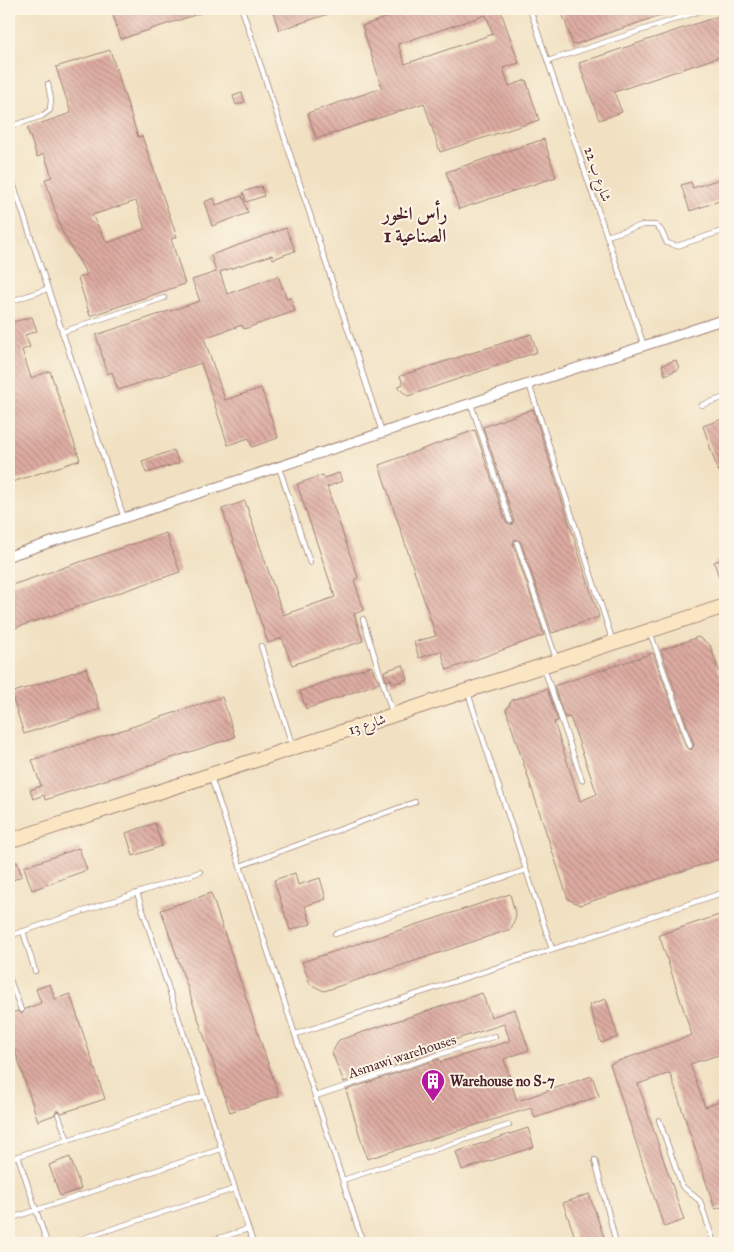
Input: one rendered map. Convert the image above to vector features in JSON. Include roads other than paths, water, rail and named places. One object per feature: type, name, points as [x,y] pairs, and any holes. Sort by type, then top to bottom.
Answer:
[{"type":"street","points":[[9,556],[725,319]]},
{"type":"street","name":"شارع 13","points":[[9,841],[725,607]]},
{"type":"lane","points":[[242,9],[382,432]]},
{"type":"lane","name":"شارع ب 22","points":[[530,9],[644,346]]},
{"type":"lane","points":[[548,61],[706,9]]},
{"type":"lane","points":[[9,127],[42,116],[50,110],[52,100],[48,84]]},
{"type":"lane","points":[[9,170],[124,518]]},
{"type":"lane","points":[[607,236],[649,224],[661,230],[665,240],[673,246],[725,230]]},
{"type":"lane","points":[[9,302],[47,289]]},
{"type":"lane","points":[[62,332],[164,298]]},
{"type":"lane","points":[[529,384],[614,643]]},
{"type":"lane","points":[[702,405],[725,397]]},
{"type":"lane","points":[[471,403],[510,521]]},
{"type":"lane","points":[[279,467],[310,563]]},
{"type":"lane","points":[[517,543],[557,662]]},
{"type":"lane","points":[[363,619],[394,716]]},
{"type":"lane","points":[[650,631],[690,746]]},
{"type":"lane","points":[[261,646],[293,749]]},
{"type":"lane","points":[[543,666],[582,780]]},
{"type":"lane","points":[[468,692],[552,949]]},
{"type":"lane","points":[[210,776],[363,1243]]},
{"type":"lane","points":[[240,866],[415,802]]},
{"type":"lane","points":[[335,934],[526,870]]},
{"type":"lane","points":[[9,936],[200,872]]},
{"type":"lane","points":[[296,1034],[725,892]]},
{"type":"lane","points":[[137,893],[253,1243]]},
{"type":"lane","points":[[23,931],[35,971]]},
{"type":"lane","points":[[9,977],[21,1010]]},
{"type":"lane","name":"Asmawi warehouses","points":[[316,1096],[495,1036]]},
{"type":"lane","points":[[9,1159],[203,1096]]},
{"type":"lane","points":[[58,1114],[68,1140]]},
{"type":"lane","points":[[659,1120],[682,1186],[700,1201],[714,1243]]},
{"type":"lane","points":[[343,1180],[509,1125]]},
{"type":"lane","points":[[9,1220],[221,1149]]},
{"type":"lane","points":[[18,1156],[47,1243]]},
{"type":"lane","points":[[595,1160],[616,1243]]},
{"type":"lane","points":[[69,1243],[234,1189]]},
{"type":"lane","points":[[204,1243],[248,1229]]},
{"type":"place","name":"Warehouse no S-7","points":[[433,1102]]},
{"type":"district","name":"رأس الخور الصناعية 1","points":[[415,224]]}]
